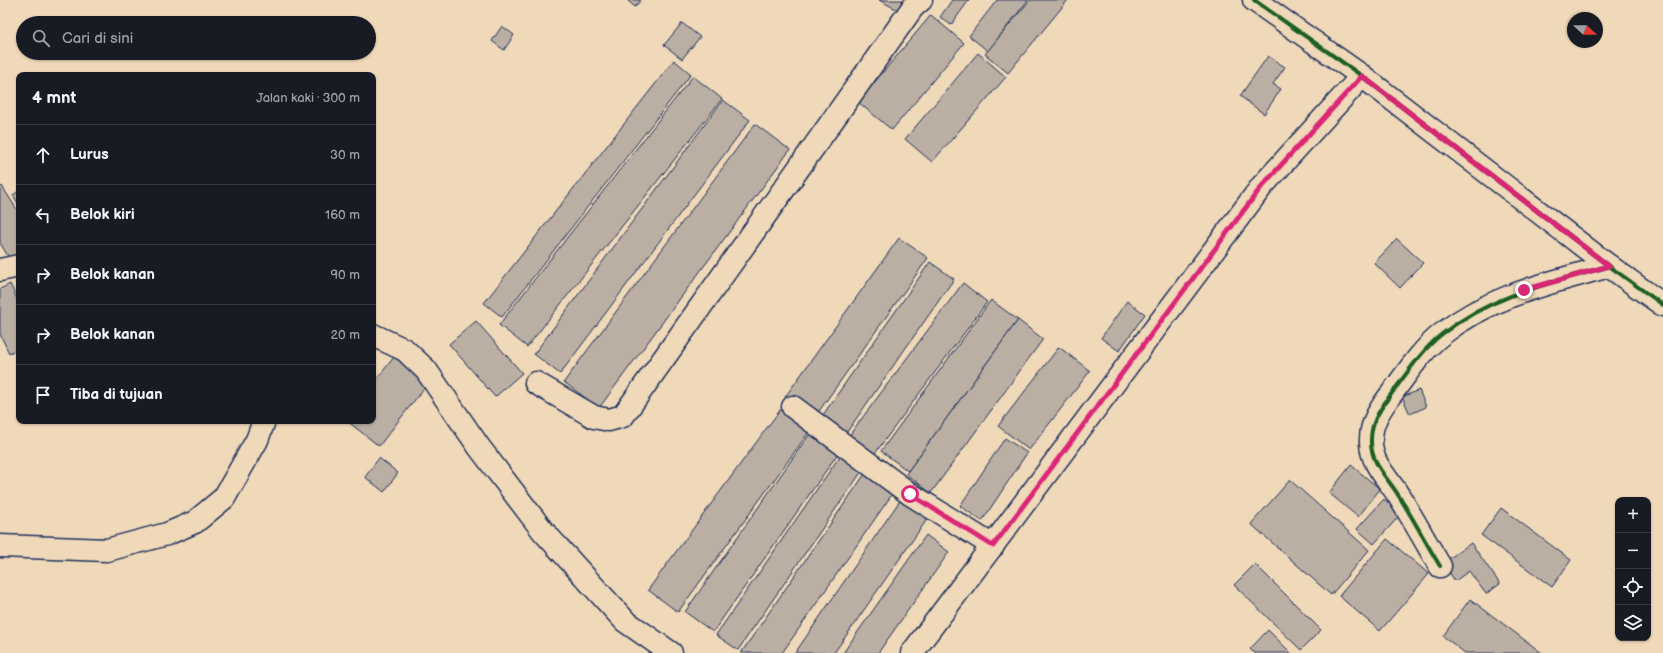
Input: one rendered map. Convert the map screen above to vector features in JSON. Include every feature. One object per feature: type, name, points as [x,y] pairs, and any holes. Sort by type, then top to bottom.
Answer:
[{"type":"street","points":[[536,383],[594,417],[609,420],[623,416],[909,14],[921,0]]},
{"type":"street","points":[[1254,0],[1362,76],[1609,266],[1663,305]]},
{"type":"street","points":[[912,653],[1262,186],[1362,76]]},
{"type":"street","points":[[1440,566],[1399,496],[1378,466],[1373,454],[1370,443],[1372,427],[1380,410],[1411,367],[1441,334],[1481,307],[1524,290],[1609,266]]},
{"type":"street","points":[[0,270],[16,267]]},
{"type":"street","points":[[376,336],[405,350],[426,370],[479,447],[543,531],[625,622],[672,653]]},
{"type":"street","points":[[793,407],[910,494],[993,546]]},
{"type":"street","points":[[0,546],[107,550],[167,534],[194,522],[224,498],[257,440],[263,424]]},
{"type":"building","points":[[627,0],[641,0],[635,7]]},
{"type":"building","points":[[879,0],[903,0],[898,10]]},
{"type":"building","points":[[952,0],[969,0],[951,25],[940,17]]},
{"type":"building","points":[[997,0],[1028,0],[988,51],[969,36]]},
{"type":"building","points":[[1030,0],[1068,0],[1008,73],[985,54]]},
{"type":"building","points":[[931,15],[964,43],[892,130],[858,102]]},
{"type":"building","points":[[682,23],[700,37],[682,59],[664,45]]},
{"type":"building","points":[[502,26],[514,35],[504,50],[492,41]]},
{"type":"building","points":[[978,53],[1006,77],[932,162],[905,139]]},
{"type":"building","points":[[1268,56],[1285,67],[1273,84],[1281,89],[1264,114],[1240,96]]},
{"type":"building","points":[[674,60],[691,74],[502,317],[484,303]]},
{"type":"building","points":[[693,76],[722,99],[527,347],[499,325]]},
{"type":"building","points":[[723,100],[750,120],[560,374],[534,354]]},
{"type":"building","points":[[755,124],[790,150],[599,408],[564,382]]},
{"type":"building","points":[[2,186],[16,208],[16,258],[11,261],[0,243],[0,188]]},
{"type":"building","points":[[16,193],[16,200],[13,195]]},
{"type":"building","points":[[899,238],[928,258],[814,418],[785,397]]},
{"type":"building","points":[[1397,239],[1423,263],[1400,288],[1374,263]]},
{"type":"building","points":[[930,262],[954,279],[842,439],[818,422]]},
{"type":"building","points":[[963,283],[987,302],[870,460],[845,441]]},
{"type":"building","points":[[10,284],[16,297],[16,350],[9,353],[0,334],[0,289]]},
{"type":"building","points":[[991,300],[1018,320],[908,471],[881,451]]},
{"type":"building","points":[[1127,301],[1145,314],[1119,351],[1101,338]]},
{"type":"building","points":[[1018,320],[1043,339],[931,493],[906,474]]},
{"type":"building","points":[[476,321],[522,373],[495,397],[449,344]]},
{"type":"building","points":[[1059,347],[1090,371],[1029,450],[998,426]]},
{"type":"building","points":[[394,357],[428,383],[379,446],[351,424],[376,424],[376,380]]},
{"type":"building","points":[[1419,390],[1426,407],[1410,414],[1402,397]]},
{"type":"building","points":[[780,410],[809,432],[678,612],[648,590]]},
{"type":"building","points":[[811,432],[839,452],[713,632],[685,612]]},
{"type":"building","points":[[1005,438],[1027,453],[982,521],[960,506]]},
{"type":"building","points":[[840,456],[862,471],[738,650],[716,635]]},
{"type":"building","points":[[379,458],[398,473],[384,492],[365,477]]},
{"type":"building","points":[[1351,465],[1380,489],[1358,517],[1329,493]]},
{"type":"building","points":[[867,471],[895,490],[782,653],[741,653]]},
{"type":"building","points":[[1290,480],[1369,550],[1331,595],[1251,524]]},
{"type":"building","points":[[901,499],[928,518],[834,653],[795,653]]},
{"type":"building","points":[[1384,499],[1401,514],[1374,544],[1357,529]]},
{"type":"building","points":[[1501,508],[1571,560],[1552,587],[1481,535]]},
{"type":"building","points":[[926,535],[949,552],[878,653],[843,653]]},
{"type":"building","points":[[1387,539],[1429,574],[1380,631],[1339,596]]},
{"type":"building","points":[[1471,543],[1500,584],[1486,594],[1469,571],[1455,581],[1443,563]]},
{"type":"building","points":[[1255,564],[1321,630],[1301,650],[1234,585]]},
{"type":"building","points":[[1470,599],[1542,653],[1465,653],[1443,636]]},
{"type":"building","points":[[1268,630],[1291,653],[1254,653],[1250,649]]},
{"type":"cycle path","points":[[1254,0],[1362,76],[1609,266],[1663,305]]},
{"type":"cycle path","points":[[1440,566],[1396,491],[1374,458],[1371,434],[1378,414],[1390,395],[1423,353],[1442,334],[1461,321],[1481,309],[1522,292],[1609,266]]},
{"type":"route","points":[[910,494],[993,546],[1262,186],[1362,76],[1609,266],[1524,290]]}]
